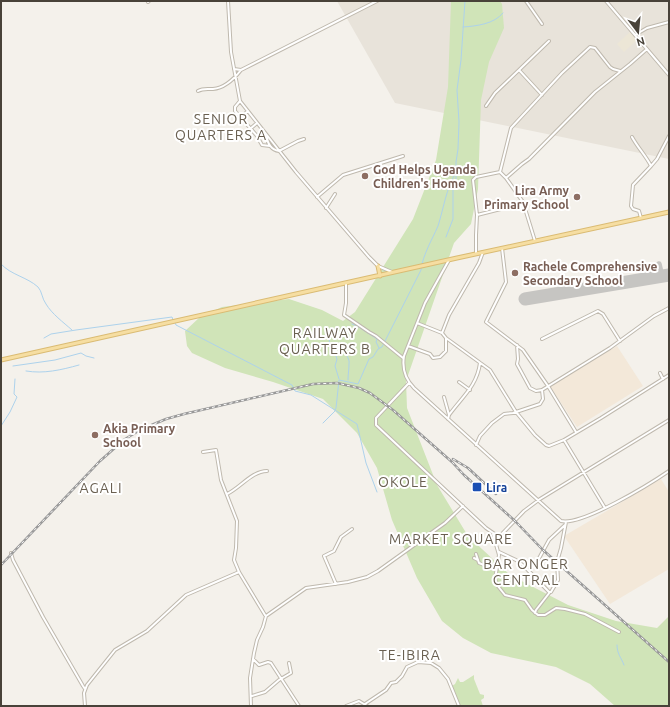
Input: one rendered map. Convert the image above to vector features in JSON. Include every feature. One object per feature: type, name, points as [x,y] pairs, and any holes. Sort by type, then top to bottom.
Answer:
[{"type":"main road","points":[[1,360],[669,212]]},
{"type":"main road","points":[[378,266],[380,276]]},
{"type":"street","points":[[228,1],[229,40],[240,101],[316,197],[378,266],[393,273]]},
{"type":"street","points":[[198,91],[202,89],[219,88],[235,78],[241,70],[377,1]]},
{"type":"street","points":[[526,1],[542,24]]},
{"type":"street","points":[[606,1],[669,75]]},
{"type":"street","points":[[635,35],[647,28],[669,22]]},
{"type":"street","points":[[486,106],[495,93],[549,41]]},
{"type":"street","points":[[500,172],[511,128],[562,73],[590,47],[595,48],[613,69],[620,71]]},
{"type":"street","points":[[506,178],[529,159],[595,92],[647,49]]},
{"type":"street","points":[[234,69],[241,70]]},
{"type":"street","points":[[519,70],[542,95]]},
{"type":"street","points":[[240,101],[235,108],[235,111],[258,138],[262,145],[270,146]]},
{"type":"street","points":[[241,117],[248,111]]},
{"type":"street","points":[[250,129],[257,123]]},
{"type":"street","points":[[258,138],[264,132]]},
{"type":"street","points":[[267,136],[270,146],[279,151],[304,139]]},
{"type":"street","points":[[640,218],[639,211],[633,209],[631,206],[633,185],[657,159],[669,136]]},
{"type":"street","points":[[632,137],[637,146],[648,159],[651,166]]},
{"type":"street","points":[[316,197],[343,175],[402,156]]},
{"type":"street","points":[[500,172],[506,178],[522,202],[535,241]]},
{"type":"street","points":[[476,254],[476,224],[478,215],[473,180],[476,177],[500,172]]},
{"type":"street","points":[[326,208],[334,194]]},
{"type":"street","points":[[478,215],[517,205],[522,202]]},
{"type":"street","points":[[502,248],[506,282],[486,322],[523,350],[548,386],[576,432]]},
{"type":"street","points":[[442,333],[449,315],[475,270],[483,252]]},
{"type":"street","points":[[449,260],[433,288],[403,358],[403,366],[409,383],[559,520],[566,522],[605,508],[629,496],[669,471]]},
{"type":"street","points":[[346,283],[346,303],[344,315],[376,336],[403,358]]},
{"type":"street","points":[[517,345],[517,364],[527,383],[534,391],[542,390],[620,341],[654,316],[669,308]]},
{"type":"street","points":[[542,339],[598,311],[603,314],[620,341]]},
{"type":"street","points":[[417,323],[442,333],[446,338],[493,373],[516,412],[535,435],[549,446],[564,440],[669,375]]},
{"type":"street","points":[[408,346],[430,354],[433,358],[438,358],[442,357],[446,351],[446,338]]},
{"type":"street","points":[[449,414],[470,390],[480,363]]},
{"type":"street","points":[[660,374],[663,379]]},
{"type":"street","points":[[459,382],[470,390]]},
{"type":"street","points":[[409,383],[376,418],[376,425],[492,533],[500,537],[524,511],[538,501],[669,420]]},
{"type":"street","points":[[476,445],[479,438],[492,423],[504,414],[516,412],[540,404],[543,399],[542,390]]},
{"type":"street","points":[[444,397],[449,414],[448,419]]},
{"type":"street","points":[[564,440],[605,508]]},
{"type":"street","points":[[203,452],[216,450],[219,473],[237,521],[234,560],[239,572],[266,616]]},
{"type":"street","points":[[227,494],[257,473],[267,471]]},
{"type":"street","points":[[251,706],[252,696],[250,681],[253,658],[257,640],[266,616],[306,588],[360,579],[378,571],[445,523],[463,506]]},
{"type":"street","points":[[536,612],[553,590],[558,580],[557,562],[562,548],[566,522]]},
{"type":"street","points":[[524,566],[536,563],[549,540],[565,525]]},
{"type":"street","points":[[336,584],[324,556],[334,551],[341,537],[352,529]]},
{"type":"street","points":[[492,533],[499,552],[495,581],[505,595],[525,600],[532,610],[542,615],[556,608],[565,608],[585,614],[619,632]]},
{"type":"street","points":[[499,552],[516,560],[524,566],[550,592]]},
{"type":"street","points":[[11,553],[13,560],[40,611],[83,686],[86,688]]},
{"type":"street","points":[[476,554],[478,560]]},
{"type":"street","points":[[474,558],[481,564],[496,570]]},
{"type":"street","points":[[85,706],[84,693],[86,688],[92,678],[116,650],[147,631],[167,614],[182,598],[239,572]]},
{"type":"street","points":[[253,658],[259,665],[268,662],[271,663],[299,706]]},
{"type":"street","points":[[346,706],[359,701],[366,705],[386,690],[391,683],[396,682],[402,676],[407,667],[420,662],[431,663],[440,668],[449,681],[459,706]]},
{"type":"street","points":[[252,696],[265,692],[291,672],[289,663]]},
{"type":"shaded area","points":[[337,1],[669,1],[669,159],[395,103]]},
{"type":"shaded area","points":[[630,32],[637,40],[624,52],[617,44]]},
{"type":"shaded area","points":[[617,346],[643,386],[577,427],[550,386]]},
{"type":"shaded area","points":[[661,479],[669,492],[669,569],[610,604],[564,536]]},
{"type":"green space","points":[[451,1],[500,1],[502,4],[504,28],[489,62],[481,100],[478,189],[471,224],[454,243],[406,381],[407,408],[437,485],[468,536],[510,575],[568,605],[616,621],[657,628],[669,616],[669,706],[615,706],[590,684],[556,667],[491,653],[463,638],[442,621],[417,578],[392,520],[377,468],[357,433],[323,399],[225,368],[192,353],[187,346],[185,331],[200,317],[222,307],[289,299],[322,310],[343,321],[355,312],[413,219],[436,160],[448,87]]},
{"type":"green space","points":[[474,675],[474,679],[480,694],[484,695],[484,698],[481,700],[483,706],[460,706],[452,686],[458,678],[460,682],[463,682]]},
{"type":"waterway","points":[[446,237],[453,219],[453,188],[456,182],[459,122],[457,90],[461,60],[465,1]]},
{"type":"waterway","points":[[463,27],[490,22],[495,20],[503,13]]},
{"type":"waterway","points":[[323,423],[335,411],[339,380],[358,384],[369,359],[373,357],[378,349],[382,347],[421,270],[426,253],[438,226],[450,185],[456,172]]},
{"type":"waterway","points":[[1,264],[9,271],[38,287],[48,308],[72,330]]},
{"type":"waterway","points":[[44,338],[51,334],[76,330],[172,317],[173,320]]},
{"type":"waterway","points":[[175,323],[176,325],[292,385],[295,391],[311,395],[357,424],[366,463],[377,492]]},
{"type":"waterway","points":[[352,324],[377,339],[376,342],[379,348]]},
{"type":"waterway","points":[[325,327],[329,333],[331,349],[337,359],[335,366],[339,379]]},
{"type":"waterway","points":[[13,366],[55,360],[81,353],[94,358]]},
{"type":"waterway","points":[[348,380],[349,363],[347,354],[350,353]]},
{"type":"waterway","points":[[26,371],[52,371],[79,365]]},
{"type":"waterway","points":[[1,426],[17,397],[14,394],[15,379]]},
{"type":"waterway","points":[[617,645],[618,653],[624,665]]},
{"type":"taxiway","points":[[659,264],[662,277]]},
{"type":"runway","points":[[525,299],[669,275]]},
{"type":"railway","points":[[1,565],[100,461],[125,439],[142,429],[166,419],[184,414],[313,384],[337,383],[359,388],[370,393],[393,410],[452,462],[464,475],[515,521],[543,550],[669,662]]},
{"type":"railway","points":[[453,459],[468,468],[496,494]]},
{"type":"place","name":"God Helps Uganda Children's Home","points":[[365,176]]},
{"type":"place","name":"Lira Army Primary School","points":[[577,197]]},
{"type":"place","name":"Rachele Comprehensive Secondary School","points":[[515,273]]},
{"type":"place","name":"Akia Primary School","points":[[95,435]]},
{"type":"place","name":"Lira","points":[[477,487]]},
{"type":"district","name":"SENIOR QUARTERS A","points":[[221,128]]},
{"type":"district","name":"RAILWAY QUARTERS B","points":[[325,342]]},
{"type":"district","name":"OKOLE","points":[[403,482]]},
{"type":"district","name":"AGALI","points":[[101,488]]},
{"type":"district","name":"MARKET SQUARE","points":[[451,539]]},
{"type":"district","name":"BAR ONGER CENTRAL","points":[[526,572]]},
{"type":"district","name":"TE-IBIRA","points":[[410,655]]}]
